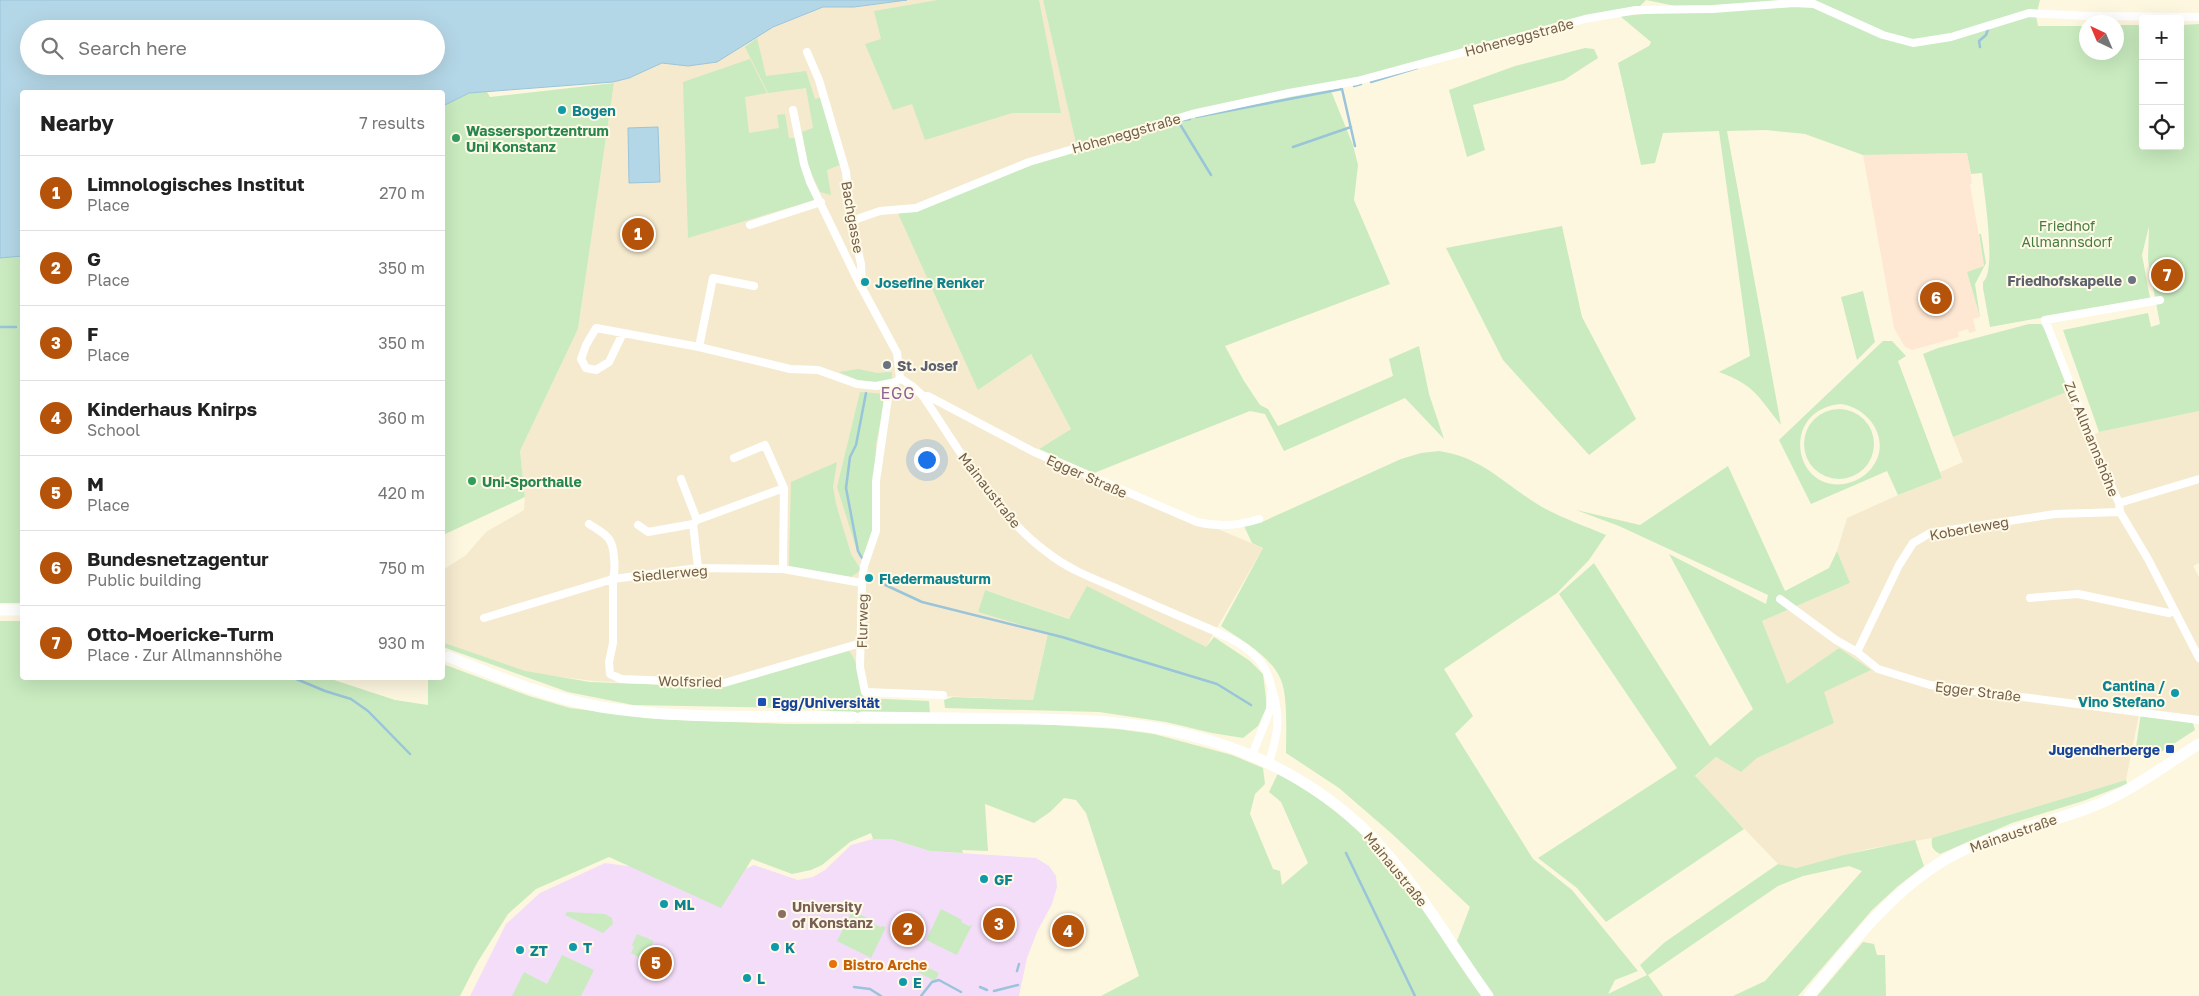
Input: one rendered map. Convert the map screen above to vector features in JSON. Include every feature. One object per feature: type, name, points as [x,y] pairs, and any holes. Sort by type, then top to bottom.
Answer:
[{"type":"main road","points":[[0,610],[20,610]]},
{"type":"main road","points":[[449,657],[522,686],[600,706],[639,712],[1124,723],[1190,735],[1269,762]]},
{"type":"main road","name":"Mainaustraße","points":[[1809,996],[1881,911],[1910,884],[1934,868],[1972,846],[2091,806],[2124,792],[2199,744]]},
{"type":"main road","name":"Mainaustraße","points":[[1269,762],[1321,793],[1341,808],[1373,839],[1408,882],[1488,996]]},
{"type":"street","name":"Hoheneggstraße","points":[[851,221],[880,211],[916,208],[1028,162],[1192,114],[1356,81],[1585,19],[1636,10],[1713,9],[1794,3],[1814,4],[1882,35],[1913,43],[1951,37],[2029,13],[2088,16],[2199,17]]},
{"type":"street","name":"Bachgasse","points":[[807,52],[819,80],[846,172],[851,221],[861,264],[862,288],[897,353],[900,378]]},
{"type":"street","points":[[793,110],[804,164],[846,259],[862,288]]},
{"type":"street","points":[[750,225],[820,202]]},
{"type":"street","points":[[699,347],[713,278],[754,286]]},
{"type":"street","name":"Zur Allmannshöhe","points":[[2160,300],[2045,320],[2120,508],[2199,658]]},
{"type":"street","points":[[623,333],[610,362],[596,370],[586,368],[581,359],[586,345],[596,328],[699,347],[790,369],[818,370],[857,384],[876,386],[890,384],[900,378]]},
{"type":"street","name":"Mainaustraße","points":[[900,378],[923,396],[977,478],[1010,519],[1046,552],[1062,564],[1215,632],[1249,651],[1265,668],[1271,685],[1279,723],[1269,762]]},
{"type":"street","name":"Flurweg","points":[[890,384],[876,481],[876,531],[864,566],[862,583],[860,667],[865,692],[943,695]]},
{"type":"street","name":"Egger Straße","points":[[923,396],[928,396],[1034,452],[1197,522],[1232,526],[1259,519]]},
{"type":"street","points":[[734,458],[766,444],[784,488],[783,569]]},
{"type":"street","points":[[681,479],[695,522],[698,568]]},
{"type":"street","name":"Koberleweg","points":[[1857,652],[1899,565],[1912,543],[1930,533],[2055,514],[2120,508],[2199,479]]},
{"type":"street","points":[[638,525],[648,532],[695,522],[784,488]]},
{"type":"street","points":[[590,524],[612,540],[615,571],[612,579]]},
{"type":"street","name":"Siedlerweg","points":[[484,618],[612,579],[698,568],[783,569],[862,583]]},
{"type":"street","name":"Wolfsried","points":[[612,579],[613,643],[609,662],[610,674],[621,679],[724,683],[860,643]]},
{"type":"street","points":[[2030,598],[2078,594],[2158,612],[2169,613],[2174,610]]},
{"type":"street","name":"Egger Straße","points":[[1780,599],[1836,640],[1857,652],[1878,669],[1930,685],[2199,720]]},
{"type":"street","name":"Mainaustraße","points":[[1252,755],[1270,710],[1271,685]]},
{"type":"shaded area","points":[[907,0],[1043,0],[1078,147],[978,390],[1031,354],[1071,429],[1034,452],[1263,548],[1206,647],[1070,619],[985,590],[978,612],[1048,632],[1033,700],[593,681],[523,672],[445,643],[445,569],[466,555],[486,532],[524,510],[525,497],[520,451],[578,329],[613,82],[629,78],[662,63],[688,66],[717,62],[773,27],[824,7],[854,7]]},
{"type":"shaded area","points":[[1967,153],[1972,183],[1970,185],[1984,266],[1967,272],[1980,317],[1973,319],[1976,331],[1969,333],[1968,329],[1958,332],[1959,337],[1912,350],[1905,347],[1894,328],[1863,155]]},
{"type":"shaded area","points":[[2069,391],[2088,438],[2099,432],[2199,411],[2199,563],[2193,566],[2199,577],[2199,719],[2140,709],[2126,780],[1932,838],[1868,849],[1799,868],[1778,864],[1695,777],[1716,757],[1742,771],[1757,758],[1833,723],[1823,692],[1870,670],[1839,648],[1787,685],[1762,621],[1850,583],[1837,551],[1847,518],[1942,478],[1940,472],[1963,462],[1953,437]]},
{"type":"shaded area","name":"University of Konstanz","points":[[873,839],[891,839],[930,851],[1036,858],[1049,866],[1056,876],[1057,887],[1052,904],[1037,932],[1027,958],[1019,996],[470,996],[506,924],[540,893],[605,863],[642,868],[733,875],[754,865],[798,880],[813,877],[825,870],[851,845]]},
{"type":"green space","points":[[0,0],[20,20],[20,75],[27,75],[23,90],[20,90],[20,603],[0,603]]},
{"type":"green space","points":[[938,0],[1039,0],[1061,113],[1012,113],[925,140],[912,104],[893,110],[865,44],[881,39],[874,11]]},
{"type":"green space","points":[[1043,0],[1646,0],[1636,10],[1329,86],[1353,145],[1358,165],[1354,200],[1390,284],[1225,346],[1244,381],[1260,405],[1268,409],[1278,426],[1393,376],[1389,359],[1419,346],[1429,394],[1444,439],[1405,398],[1284,451],[1265,414],[1250,411],[1094,473],[1039,449],[1071,429],[1031,354],[978,390],[896,209],[918,208],[1077,147]]},
{"type":"green space","name":"Friedhof Allmannsdorf","points":[[1646,0],[2040,0],[2036,16],[2038,26],[2079,26],[2079,60],[2124,60],[2124,25],[2139,25],[2139,150],[2184,150],[2184,25],[2199,24],[2199,411],[2099,432],[2063,330],[2148,313],[2151,327],[2160,324],[2148,260],[2149,226],[2142,255],[2150,298],[1990,327],[1983,288],[1989,263],[1989,248],[1982,173],[1971,174],[1967,153],[1863,155],[1805,134],[1766,130],[1727,131],[1781,425],[1761,399],[1748,387],[1719,372],[1750,356],[1719,131],[1663,133],[1655,163],[1641,165],[1618,63],[1649,46],[1651,42],[1620,16],[1708,9],[1680,7]]},
{"type":"green space","points":[[757,38],[766,76],[806,71],[815,99],[822,97],[840,165],[827,170],[831,195],[820,192],[808,166],[802,132],[813,128],[806,88],[768,93],[745,47]]},
{"type":"green space","points":[[1585,48],[1594,49],[1598,58],[1564,80],[1473,105],[1485,150],[1467,157],[1449,90],[1515,66]]},
{"type":"green space","points":[[750,59],[767,93],[745,97],[749,133],[779,128],[777,115],[785,114],[789,138],[796,138],[815,200],[688,238],[683,82]]},
{"type":"green space","points":[[614,83],[578,329],[520,451],[525,497],[445,534],[445,105],[469,93],[487,92],[490,97]]},
{"type":"green space","points":[[1562,226],[1582,317],[1636,419],[1589,455],[1503,360],[1446,248]]},
{"type":"green space","points":[[1979,234],[1981,234],[1986,263],[1975,284],[1980,317],[1967,272],[1984,266]]},
{"type":"green space","points":[[1863,291],[1875,342],[1857,360],[1841,297]]},
{"type":"green space","points":[[2029,324],[2041,324],[2047,332],[2069,391],[1953,437],[1923,354],[1938,348]]},
{"type":"green space","points":[[1883,341],[1892,341],[1906,356],[1898,361],[1942,478],[1898,495],[1887,471],[1811,504],[1779,440]],"holes":[[[1840,404],[1861,412],[1875,428],[1879,437],[1880,448],[1877,459],[1871,469],[1856,480],[1844,484],[1826,483],[1813,475],[1804,463],[1800,449],[1802,434],[1808,420],[1821,409]]]},
{"type":"green space","points":[[858,369],[877,373],[892,372],[892,379],[879,384],[858,380],[839,372]]},
{"type":"green space","points":[[860,392],[886,394],[876,444],[873,531],[865,556],[859,557],[837,487]]},
{"type":"green space","points":[[1839,409],[1852,412],[1864,419],[1871,431],[1874,444],[1871,457],[1864,469],[1852,476],[1839,479],[1826,476],[1814,469],[1807,457],[1804,444],[1807,431],[1814,419],[1826,412]]},
{"type":"green space","points":[[1439,451],[1469,459],[1494,473],[1542,507],[1606,535],[1589,560],[1557,593],[1444,669],[1473,716],[1455,734],[1533,859],[1572,890],[1638,971],[1615,980],[1608,994],[1647,975],[1640,965],[1665,942],[1778,864],[1797,868],[1844,855],[1915,840],[1924,866],[1898,886],[1872,910],[1798,996],[1733,996],[1765,981],[1862,871],[1849,866],[1803,876],[1778,886],[1648,975],[1663,996],[1101,996],[1139,976],[1086,813],[1076,800],[1064,798],[1050,812],[1034,823],[985,804],[988,851],[962,850],[963,853],[930,851],[891,839],[873,839],[871,833],[850,842],[822,865],[811,870],[792,874],[752,859],[721,908],[609,857],[536,889],[508,914],[477,963],[460,996],[0,996],[0,621],[20,621],[20,680],[334,680],[395,700],[428,705],[428,680],[445,680],[445,665],[529,696],[570,708],[658,719],[786,724],[1038,724],[1117,729],[1154,734],[1232,755],[1263,768],[1265,784],[1255,794],[1250,814],[1273,869],[1280,871],[1282,885],[1308,863],[1281,802],[1269,792],[1280,769],[1362,822],[1457,941],[1470,907],[1391,833],[1339,788],[1286,753],[1286,705],[1283,687],[1277,672],[1263,656],[1221,626],[1263,548],[1252,543],[1244,526],[1262,522],[1401,459],[1421,453]]},
{"type":"green space","points":[[837,462],[833,487],[836,504],[851,554],[861,570],[851,577],[789,567],[791,482]]},
{"type":"green space","points":[[1728,466],[1785,591],[1829,568],[1837,551],[1850,583],[1762,621],[1787,684],[1839,648],[1871,670],[1824,692],[1834,723],[1757,758],[1741,772],[1716,757],[1695,776],[1744,829],[1606,922],[1577,888],[1538,858],[1677,768],[1559,594],[1594,563],[1710,746],[1753,709],[1669,554],[1766,604],[1768,595],[1619,526],[1576,510],[1640,525]]},
{"type":"green space","points":[[1087,586],[1206,647],[1214,637],[1250,661],[1263,674],[1267,706],[1258,726],[1243,738],[1166,722],[1099,712],[945,708],[944,700],[953,697],[1033,700],[1048,633],[978,612],[985,590],[1069,619]]},
{"type":"green space","points":[[445,643],[525,671],[590,682],[722,687],[849,651],[857,667],[864,698],[929,701],[930,713],[863,713],[787,708],[633,705],[568,692],[445,648]]},
{"type":"green space","points":[[2141,713],[2192,720],[2195,730],[2158,754],[2144,753],[2144,748],[2136,747]]},
{"type":"green space","points":[[2126,780],[2127,784],[2083,801],[2012,823],[1940,854],[1933,847],[1932,838]]},
{"type":"green space","points":[[941,909],[962,920],[961,922],[969,926],[972,925],[957,955],[926,940]]},
{"type":"green space","points":[[852,911],[874,921],[873,924],[886,927],[871,958],[837,941]]},
{"type":"green space","points":[[567,912],[605,914],[612,918],[613,924],[603,933],[565,915]]},
{"type":"green space","points":[[637,934],[654,941],[649,951],[644,949],[640,958],[631,953]]},
{"type":"green space","points":[[1863,942],[1874,944],[1877,955],[1885,955],[1886,996],[1817,996]]},
{"type":"green space","points":[[562,955],[594,970],[581,996],[512,996],[524,972],[547,984]]},
{"type":"green space","points":[[914,961],[939,973],[935,981],[910,968]]},
{"type":"water","points":[[0,0],[907,0],[854,7],[823,7],[773,27],[717,62],[688,66],[662,63],[629,78],[613,82],[469,93],[445,105],[445,90],[20,90],[20,256],[0,258]]},
{"type":"water","points":[[658,127],[660,182],[629,183],[628,128]]},
{"type":"waterway","points":[[1980,47],[1979,41],[1986,35],[1988,29]]},
{"type":"waterway","points":[[1371,82],[1417,68]]},
{"type":"waterway","points":[[1354,86],[1361,84]]},
{"type":"waterway","points":[[1196,117],[1342,89],[1355,146]]},
{"type":"waterway","points":[[1184,120],[1190,119]]},
{"type":"waterway","points":[[1178,121],[1211,175]]},
{"type":"waterway","points":[[1293,147],[1351,127]]},
{"type":"waterway","points":[[0,327],[16,327]]},
{"type":"waterway","points":[[862,558],[858,551],[846,488],[850,457],[856,445],[866,393]]},
{"type":"waterway","points":[[881,583],[922,602],[1062,637],[1217,684],[1251,705]]},
{"type":"waterway","points":[[299,680],[351,699],[368,711],[410,754]]},
{"type":"waterway","points":[[1346,853],[1415,996]]},
{"type":"waterway","points":[[1017,971],[1019,964]]},
{"type":"waterway","points":[[921,996],[932,982],[939,980],[961,992]]},
{"type":"waterway","points":[[994,991],[1018,985]]},
{"type":"waterway","points":[[854,987],[870,989],[881,996]]},
{"type":"waterway","points":[[980,987],[987,990]]},
{"type":"place","name":"Bogen","points":[[562,110]]},
{"type":"place","name":"Wassersportzentrum Uni Konstanz","points":[[456,138]]},
{"type":"place","name":"Limnologisches Institut","points":[[638,234]]},
{"type":"place","name":"Otto-Moericke-Turm","points":[[2167,275]]},
{"type":"place","name":"Friedhofskapelle","points":[[2132,280]]},
{"type":"place","name":"Josefine Renker","points":[[865,282]]},
{"type":"place","name":"Bundesnetzagentur","points":[[1936,298]]},
{"type":"place","name":"St. Josef","points":[[887,365]]},
{"type":"place","name":"Uni-Sporthalle","points":[[472,481]]},
{"type":"place","name":"Fledermausturm","points":[[869,578]]},
{"type":"place","name":"Cantina / Vino Stefano","points":[[2175,693]]},
{"type":"place","name":"Egg/Universität","points":[[762,702]]},
{"type":"place","name":"Jugendherberge","points":[[2170,749]]},
{"type":"place","name":"GF","points":[[984,879]]},
{"type":"place","name":"ML","points":[[664,904]]},
{"type":"place","name":"University of Konstanz","points":[[782,914]]},
{"type":"place","name":"F","points":[[999,924]]},
{"type":"place","name":"G","points":[[908,929]]},
{"type":"place","name":"Kinderhaus Knirps","points":[[1068,931]]},
{"type":"place","name":"T","points":[[573,947]]},
{"type":"place","name":"K","points":[[775,947]]},
{"type":"place","name":"ZT","points":[[520,950]]},
{"type":"place","name":"M","points":[[656,963]]},
{"type":"place","name":"Bistro Arche","points":[[833,964]]},
{"type":"place","name":"L","points":[[747,978]]},
{"type":"place","name":"E","points":[[903,982]]},
{"type":"district","name":"EGG","points":[[898,393]]}]
